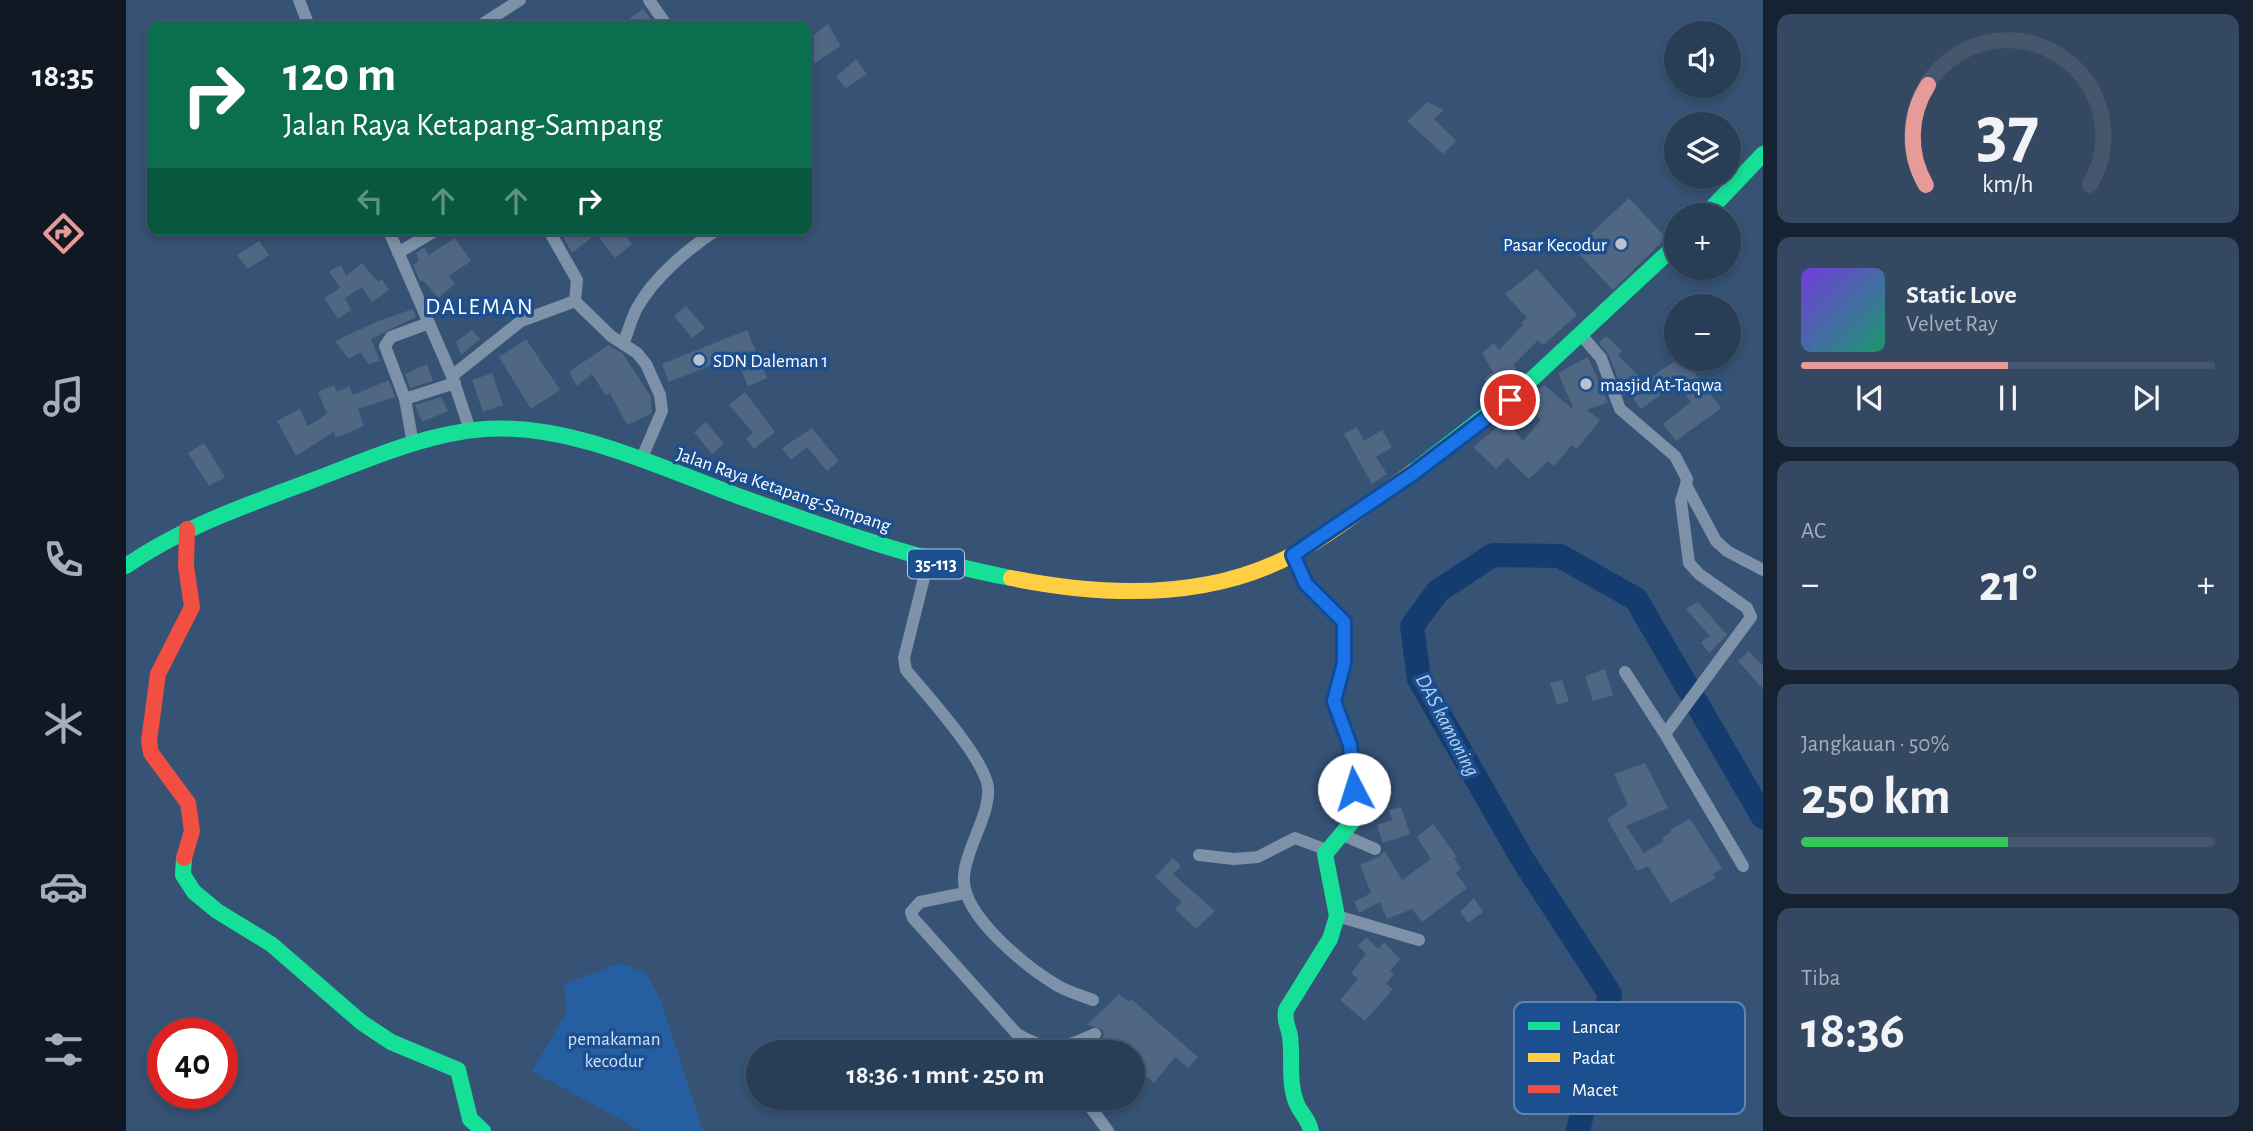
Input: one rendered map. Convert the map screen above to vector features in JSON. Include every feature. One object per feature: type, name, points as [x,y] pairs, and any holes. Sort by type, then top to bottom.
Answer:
[{"type":"main road","points":[[1717,203],[1763,155]]},
{"type":"main road","name":"Jalan Raya Ketapang-Sampang","points":[[126,566],[163,540],[187,529],[413,444],[470,430],[493,429],[558,437],[641,460],[928,562],[1036,584],[1153,593],[1221,579],[1293,555],[1414,473],[1483,421],[1582,336],[1664,257]]},
{"type":"main road","points":[[187,529],[186,566],[192,607],[158,674],[149,741],[151,753],[188,803],[192,831],[182,865],[183,875],[194,892],[217,911],[288,957],[361,1022],[391,1042],[458,1070],[467,1112],[483,1131]]},
{"type":"main road","points":[[1293,555],[1306,584],[1344,622],[1344,663],[1334,701],[1350,745],[1351,774],[1358,803],[1356,817],[1343,835],[1327,850],[1326,867],[1337,916],[1330,939],[1286,1010],[1284,1021],[1290,1034],[1291,1078],[1296,1104],[1310,1123],[1311,1131]]},
{"type":"street","points":[[299,0],[307,21]]},
{"type":"street","points":[[487,21],[520,0]]},
{"type":"street","points":[[649,0],[664,21]]},
{"type":"street","points":[[390,235],[454,379],[470,430]]},
{"type":"street","points":[[398,253],[428,235]]},
{"type":"street","points":[[549,235],[578,280],[575,300]]},
{"type":"street","points":[[623,344],[637,308],[674,264],[710,235]]},
{"type":"street","points":[[575,300],[646,364],[663,404],[641,460]]},
{"type":"street","points":[[405,399],[454,379],[521,321],[575,300]]},
{"type":"street","points":[[413,444],[405,399],[385,346],[391,338],[429,323]]},
{"type":"street","points":[[1582,336],[1601,358],[1620,409],[1675,456],[1686,479],[1681,501],[1689,563],[1751,614],[1750,620],[1665,734]]},
{"type":"street","points":[[1686,485],[1716,541],[1727,551],[1763,570]]},
{"type":"street","points":[[928,562],[904,658],[906,670],[955,730],[981,769],[988,788],[965,869],[965,893],[978,916],[1018,957],[1059,986],[1093,1000]]},
{"type":"street","points":[[1625,672],[1743,866]]},
{"type":"street","points":[[1343,835],[1375,849]]},
{"type":"street","points":[[1199,855],[1234,859],[1258,857],[1295,838],[1327,850]]},
{"type":"street","points":[[965,893],[919,902],[911,912],[913,918],[1017,1034],[1028,1040]]},
{"type":"street","points":[[1337,916],[1419,940]]},
{"type":"street","points":[[1082,1040],[1095,1034]]},
{"type":"street","points":[[1093,1110],[1108,1131]]},
{"type":"green space","name":"pemakaman kecodur","points":[[620,963],[646,973],[661,1001],[703,1131],[641,1131],[532,1071],[567,1012],[564,984]]},
{"type":"building","points":[[643,9],[653,21],[626,21]]},
{"type":"building","points":[[828,24],[841,46],[812,65],[812,36]]},
{"type":"building","points":[[856,59],[867,74],[846,88],[836,77]]},
{"type":"building","points":[[1428,102],[1444,110],[1434,119],[1456,141],[1443,154],[1407,121]]},
{"type":"building","name":"Pasar Kecodur","points":[[1629,198],[1664,236],[1664,240],[1613,290],[1574,249]]},
{"type":"building","points":[[562,235],[595,235],[572,253]]},
{"type":"building","points":[[597,235],[625,235],[632,244],[615,258]]},
{"type":"building","points":[[455,238],[471,261],[449,276],[455,284],[438,298],[424,281],[420,281],[413,265],[419,261],[416,253],[424,248],[429,255]]},
{"type":"building","points":[[259,241],[269,255],[248,269],[237,255]]},
{"type":"building","points":[[362,263],[378,282],[382,279],[389,290],[372,302],[362,287],[345,298],[351,310],[338,319],[324,298],[340,288],[329,271],[341,265],[346,276]]},
{"type":"building","points":[[1537,269],[1577,315],[1543,345],[1538,340],[1513,365],[1516,369],[1510,375],[1513,379],[1496,393],[1484,379],[1493,372],[1482,353],[1494,343],[1499,350],[1523,325],[1521,323],[1527,318],[1505,294]]},
{"type":"building","points":[[686,306],[705,328],[692,338],[674,316]]},
{"type":"building","points":[[413,309],[416,317],[371,339],[380,361],[369,364],[360,352],[349,359],[335,341],[381,320]]},
{"type":"building","points":[[472,330],[480,339],[461,355],[456,342]]},
{"type":"building","name":"SDN Daleman 1","points":[[747,330],[767,378],[748,386],[735,356],[669,382],[662,364]]},
{"type":"building","points":[[1606,336],[1622,351],[1618,355],[1644,382],[1664,368],[1664,371],[1693,371],[1721,408],[1676,441],[1663,424],[1691,402],[1677,383],[1641,409],[1629,393],[1624,395],[1609,355],[1599,343]]},
{"type":"building","points":[[526,339],[560,390],[531,409],[499,357]]},
{"type":"building","points":[[608,345],[623,354],[651,397],[652,413],[627,425],[610,393],[606,396],[592,374],[577,386],[569,372]]},
{"type":"building","points":[[1588,357],[1608,402],[1587,410],[1600,420],[1577,449],[1572,445],[1554,466],[1548,461],[1529,479],[1507,458],[1496,469],[1473,447],[1501,424],[1506,430],[1511,426],[1523,441],[1541,420],[1522,403],[1544,385],[1574,410],[1558,373]]},
{"type":"building","points":[[427,364],[433,381],[410,388],[405,374]]},
{"type":"building","points":[[492,373],[503,405],[483,412],[472,380]]},
{"type":"building","points":[[389,380],[395,397],[358,409],[364,426],[336,438],[334,432],[296,456],[277,421],[300,409],[308,426],[327,414],[318,392],[334,385],[337,392],[349,386],[353,395]]},
{"type":"building","points":[[745,392],[775,432],[754,449],[746,439],[753,433],[729,405]]},
{"type":"building","points":[[441,397],[448,411],[422,422],[415,405]]},
{"type":"building","points":[[706,422],[724,444],[712,454],[694,432]]},
{"type":"building","points":[[1357,427],[1364,441],[1382,430],[1392,447],[1376,457],[1387,474],[1372,484],[1344,434]]},
{"type":"building","points":[[812,428],[839,461],[827,471],[807,447],[791,460],[782,448]]},
{"type":"building","points":[[204,443],[225,477],[209,486],[188,453]]},
{"type":"building","points":[[1698,602],[1727,635],[1709,653],[1701,642],[1710,636],[1686,609]]},
{"type":"building","points":[[1749,651],[1763,666],[1763,689],[1738,661]]},
{"type":"building","points":[[1605,669],[1613,695],[1593,701],[1585,676]]},
{"type":"building","points":[[1562,680],[1569,701],[1557,705],[1550,683]]},
{"type":"building","points":[[1645,763],[1668,808],[1626,826],[1644,853],[1664,841],[1662,838],[1671,832],[1670,830],[1690,819],[1722,868],[1713,874],[1716,878],[1671,903],[1648,866],[1637,871],[1607,819],[1628,805],[1614,774]]},
{"type":"building","points":[[1401,807],[1410,834],[1383,843],[1377,825],[1392,820],[1389,810]]},
{"type":"building","points":[[1433,824],[1457,857],[1454,858],[1461,869],[1456,873],[1467,888],[1422,922],[1412,909],[1387,919],[1380,902],[1359,913],[1354,902],[1371,893],[1360,865],[1385,851],[1402,880],[1431,859],[1417,837]]},
{"type":"building","points":[[1173,858],[1181,866],[1173,874],[1215,911],[1196,929],[1175,909],[1182,902],[1155,877]]},
{"type":"building","points":[[1474,898],[1483,912],[1468,923],[1460,912]]},
{"type":"building","points":[[1366,937],[1378,949],[1384,942],[1400,959],[1390,971],[1394,974],[1386,984],[1393,989],[1365,1021],[1340,1000],[1358,979],[1351,973],[1366,954],[1358,946]]},
{"type":"building","points":[[1119,994],[1129,1002],[1131,999],[1198,1057],[1188,1068],[1175,1057],[1154,1083],[1145,1075],[1145,1040],[1100,1040],[1104,1036],[1103,1030],[1087,1025]]},
{"type":"waterway","name":"DAS kamoning","points":[[1608,1002],[1610,994],[1523,860],[1419,679],[1412,626],[1438,591],[1493,555],[1560,556],[1636,599],[1763,817]]},
{"type":"waterway","name":"DAS kamoning","points":[[1578,1131],[1582,1114]]},
{"type":"traffic: fast","points":[[1716,203],[1763,154]]},
{"type":"traffic: fast","points":[[1414,471],[1531,380],[1664,256]]},
{"type":"traffic: fast","points":[[126,566],[147,552],[214,518],[416,442],[484,429],[516,429],[549,433],[614,449],[805,520],[941,562],[1011,578]]},
{"type":"traffic: fast","points":[[1293,555],[1306,584],[1344,622],[1344,663],[1334,701],[1350,745],[1351,774],[1358,803],[1356,817],[1325,854],[1337,916],[1330,939],[1286,1010],[1294,1094],[1311,1131]]},
{"type":"traffic: fast","points":[[184,858],[183,875],[194,892],[217,911],[271,944],[361,1022],[391,1042],[458,1070],[470,1119],[483,1131]]},
{"type":"traffic: slow","points":[[1011,578],[1083,589],[1120,591],[1156,591],[1228,580],[1263,569],[1312,544],[1414,471]]},
{"type":"traffic: jam","points":[[184,858],[192,831],[188,803],[151,753],[149,741],[158,674],[192,607],[186,566],[187,529]]},
{"type":"place","name":"Pasar Kecodur","points":[[1621,244]]},
{"type":"place","name":"SDN Daleman 1","points":[[699,360]]},
{"type":"place","name":"masjid At-Taqwa","points":[[1586,384]]},
{"type":"district","name":"DALEMAN","points":[[480,306]]},
{"type":"route","points":[[1354,789],[1350,745],[1334,701],[1336,683],[1342,674],[1344,663],[1344,622],[1306,584],[1293,555],[1414,473],[1510,400]]}]
